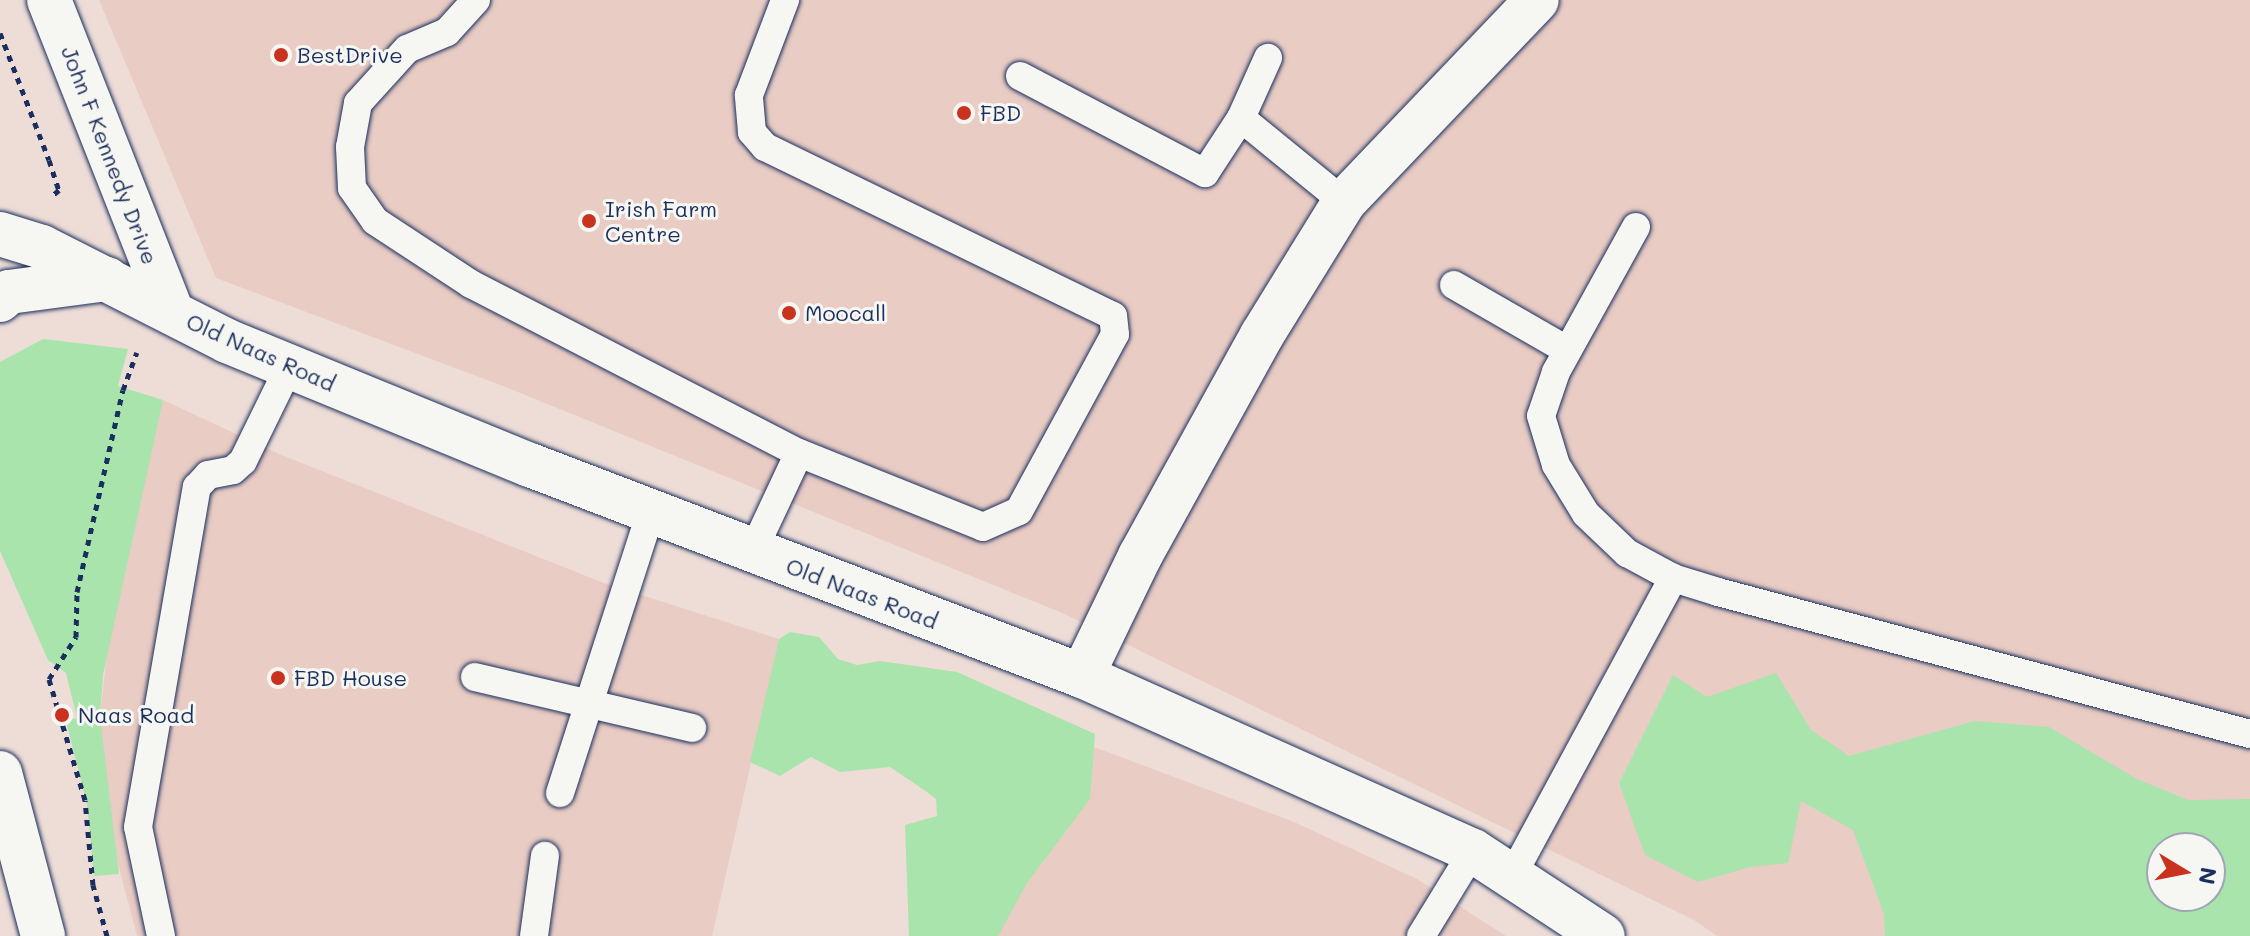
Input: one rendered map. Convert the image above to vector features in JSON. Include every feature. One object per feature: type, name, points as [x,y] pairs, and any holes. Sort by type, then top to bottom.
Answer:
[{"type":"street","name":"John F Kennedy Drive","points":[[49,0],[166,307]]},
{"type":"street","points":[[1082,676],[1140,556],[1262,335],[1344,202],[1537,0]]},
{"type":"street","name":"Old Naas Road","points":[[0,234],[42,247],[289,367],[651,512],[1082,676],[1473,851],[1603,936]]},
{"type":"street","points":[[0,300],[9,292],[107,279]]},
{"type":"street","points":[[0,773],[43,936]]},
{"type":"lane","points":[[476,0],[447,32],[407,49],[358,103],[350,147],[352,188],[375,221],[471,284],[799,453],[983,527],[1019,511],[1115,334],[1113,316],[765,147],[752,132],[749,95],[785,0]]},
{"type":"lane","points":[[1020,76],[1205,173],[1241,118],[1268,58]]},
{"type":"lane","points":[[1241,118],[1344,202]]},
{"type":"lane","points":[[1636,227],[1567,350],[1541,416],[1556,465],[1586,514],[1627,553],[1673,578],[2250,734]]},
{"type":"lane","points":[[1454,285],[1567,350]]},
{"type":"lane","points":[[161,936],[138,827],[197,487],[208,475],[233,470],[243,461],[289,367]]},
{"type":"lane","points":[[753,551],[799,453]]},
{"type":"lane","points":[[560,793],[651,512]]},
{"type":"lane","points":[[1512,876],[1673,578]]},
{"type":"lane","points":[[475,677],[692,728]]},
{"type":"lane","points":[[1421,936],[1473,851]]},
{"type":"lane","points":[[534,936],[545,856]]},
{"type":"path","points":[[0,33],[59,190],[49,198]]},
{"type":"path","points":[[107,936],[93,885],[85,800],[49,679],[76,637],[77,592],[123,390],[166,307]]},
{"type":"shaded area","points":[[99,0],[2250,0],[2250,936],[1717,936],[1694,920],[1060,612],[503,386],[216,278]]},
{"type":"shaded area","points":[[163,400],[279,454],[604,583],[779,639],[712,936],[137,936],[106,818],[100,717],[108,643]]},
{"type":"shaded area","points":[[1078,741],[1294,822],[1417,879],[1506,936],[960,936]]},
{"type":"green space","points":[[43,339],[128,349],[118,386],[163,400],[103,675],[100,717],[119,874],[94,876],[87,804],[66,721],[77,718],[66,673],[48,660],[0,551],[0,362]]},
{"type":"green space","points":[[790,632],[819,637],[838,659],[857,665],[880,661],[957,672],[1095,734],[1090,799],[1027,883],[998,936],[909,936],[905,825],[937,816],[936,799],[927,792],[890,767],[840,772],[811,757],[780,776],[750,762],[779,639]]},
{"type":"green space","points":[[1776,673],[1811,730],[1849,756],[1975,721],[2049,727],[2137,779],[2188,800],[2250,799],[2250,936],[1885,936],[1884,914],[1853,830],[1801,801],[1788,863],[1750,867],[1698,882],[1645,855],[1619,783],[1673,675],[1707,697]]},
{"type":"place","name":"BestDrive","points":[[281,55]]},
{"type":"place","name":"FBD","points":[[964,113]]},
{"type":"place","name":"Irish Farm Centre","points":[[589,221]]},
{"type":"place","name":"Moocall","points":[[789,313]]},
{"type":"place","name":"FBD House","points":[[278,678]]},
{"type":"place","name":"Naas Road","points":[[62,715]]}]
